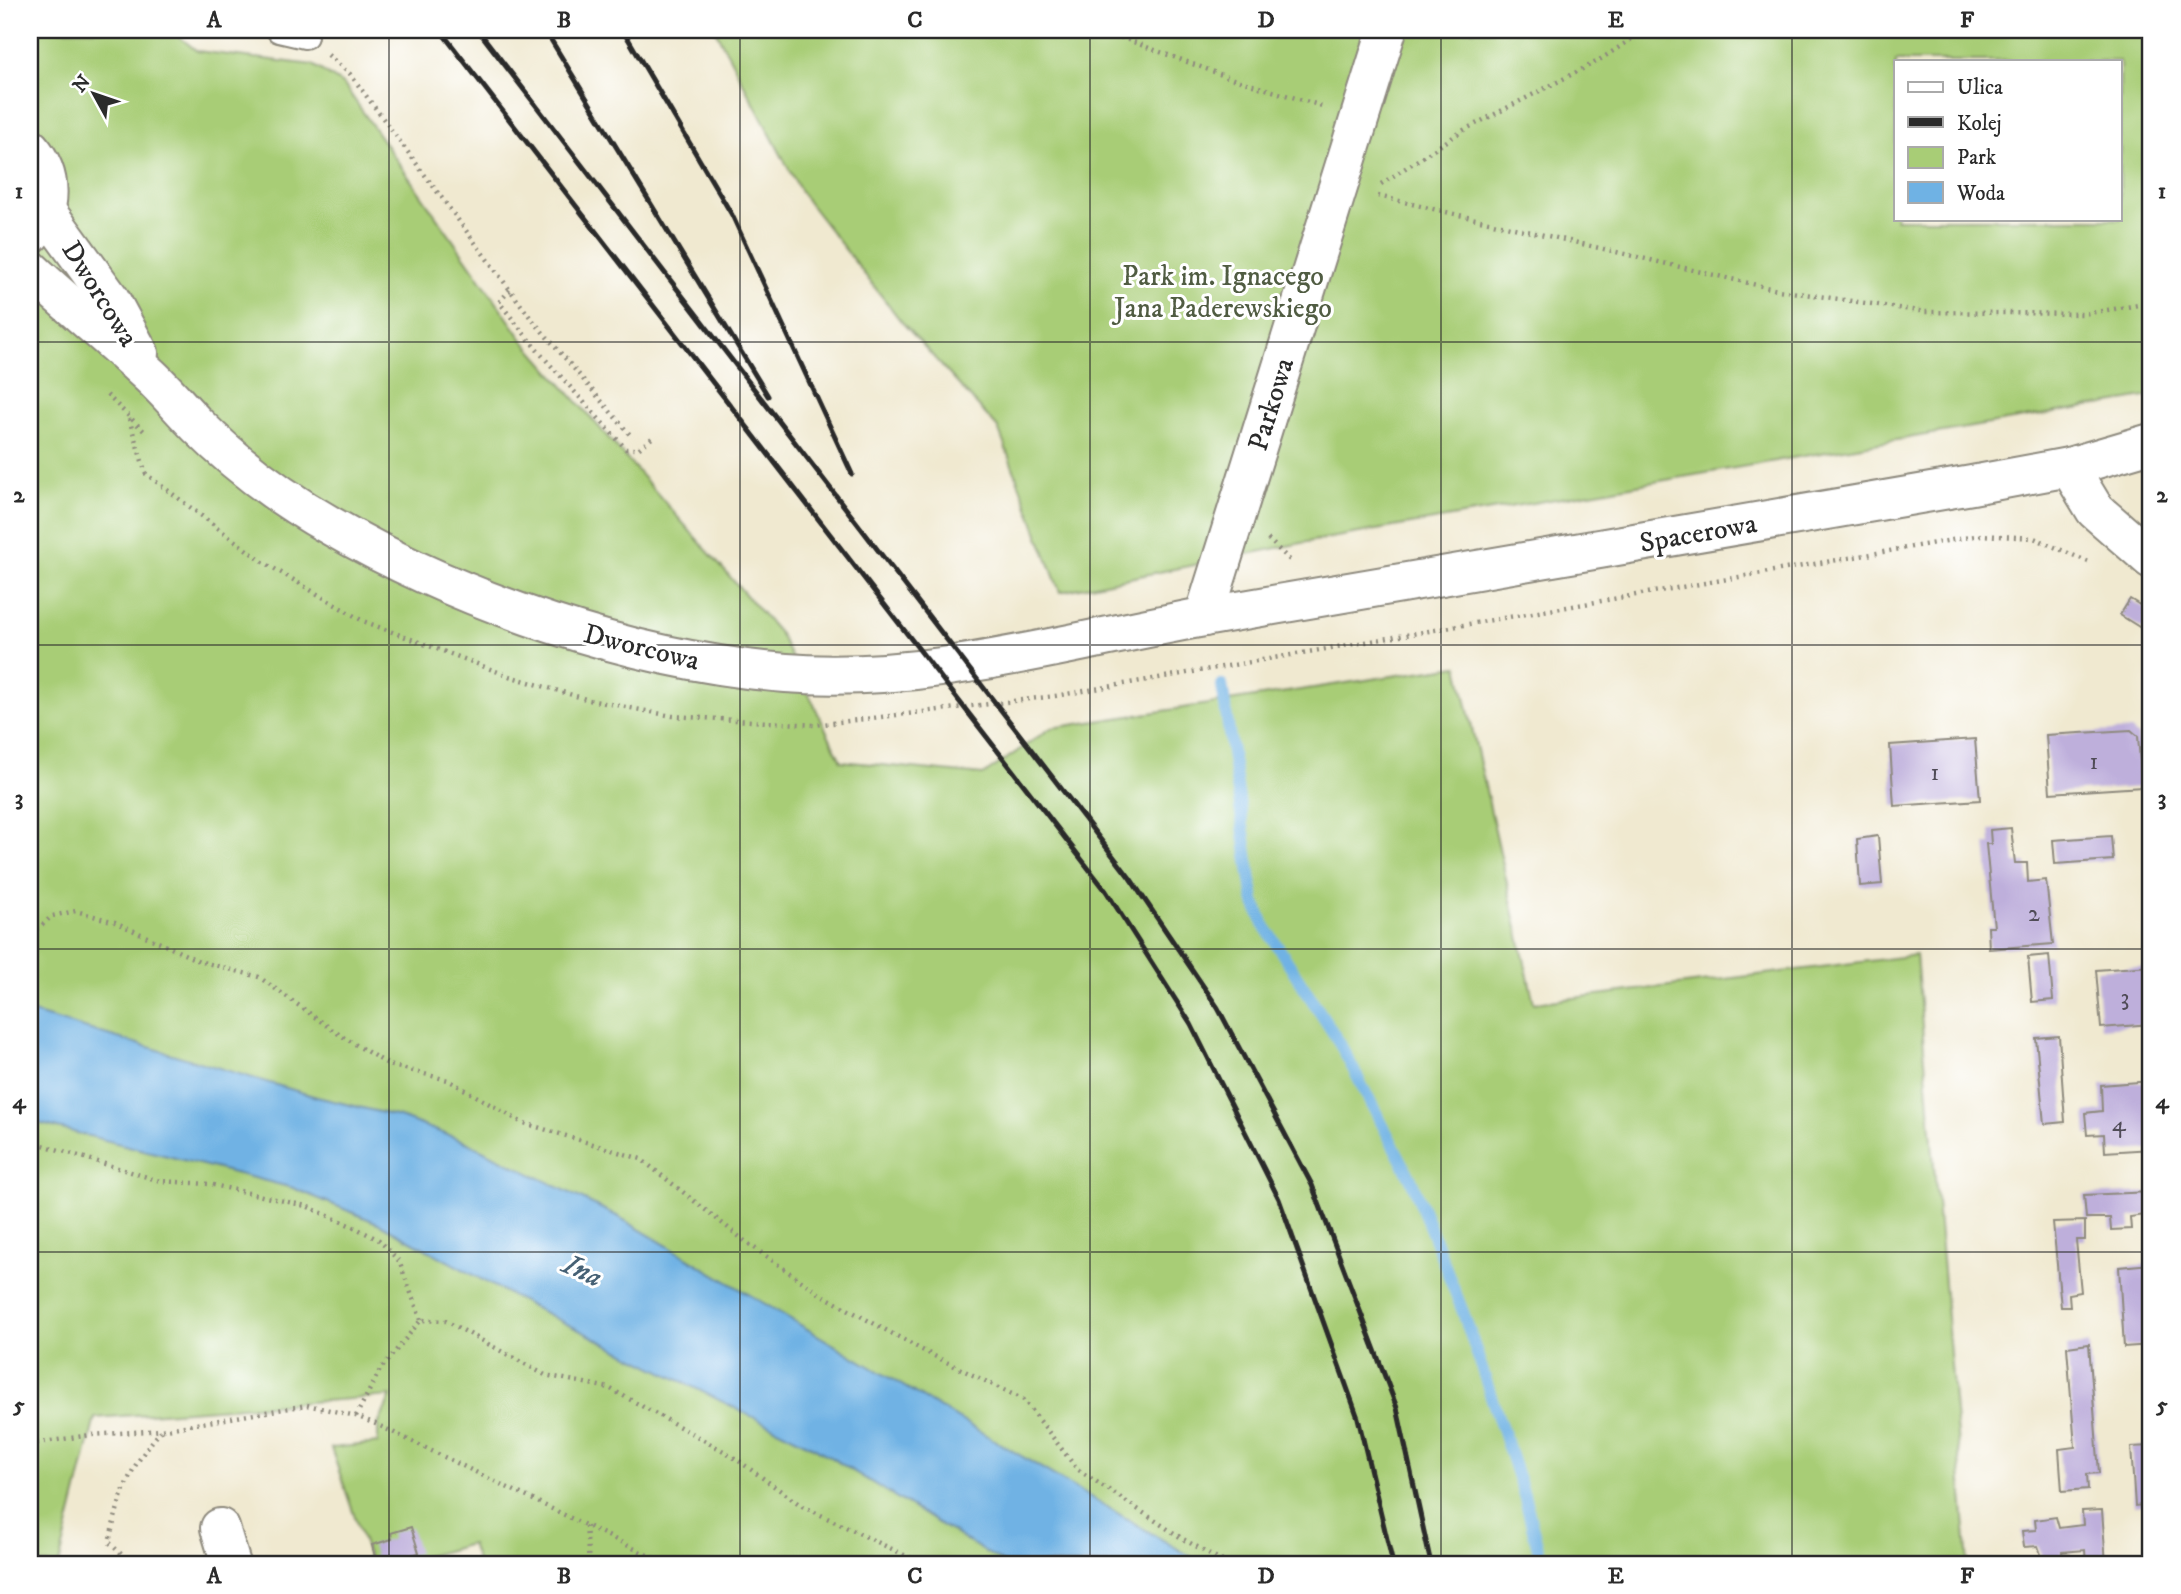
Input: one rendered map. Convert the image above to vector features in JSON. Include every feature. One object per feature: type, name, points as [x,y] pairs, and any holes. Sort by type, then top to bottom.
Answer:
[{"type":"street","name":"Parkowa","points":[[1204,617],[1357,118],[1387,30]]},
{"type":"street","points":[[30,148],[46,174],[49,192],[38,223]]},
{"type":"street","name":"Dworcowa","points":[[38,223],[110,299],[152,377]]},
{"type":"street","name":"Dworcowa","points":[[30,269],[152,377],[200,428],[281,496],[333,527],[407,565],[517,610],[606,640],[715,664],[787,673],[873,675],[1031,652],[1204,617]]},
{"type":"street","name":"Spacerowa","points":[[1204,617],[2068,467],[2151,443]]},
{"type":"street","points":[[2068,467],[2095,510],[2151,559]]},
{"type":"street","points":[[220,1528],[231,1564]]},
{"type":"lane","points":[[279,30],[306,36]]},
{"type":"path","points":[[1101,30],[1233,79],[1357,118]]},
{"type":"path","points":[[1377,187],[1464,130],[1596,62],[1646,30]]},
{"type":"path","points":[[306,36],[350,74],[510,290],[632,437]]},
{"type":"path","points":[[1366,194],[1778,290],[1925,312],[2083,314],[2151,303]]},
{"type":"path","points":[[510,290],[499,302],[538,351],[626,449],[638,449],[652,438]]},
{"type":"path","points":[[861,722],[1055,696],[1981,535],[2034,538],[2099,567]]},
{"type":"path","points":[[30,931],[39,928],[52,916],[76,911],[116,922],[199,961],[260,977],[340,1035],[390,1065],[448,1080],[521,1122],[641,1159],[746,1242],[820,1294],[924,1351],[1024,1400],[1077,1469],[1183,1539],[1228,1564]]},
{"type":"path","points":[[30,1141],[160,1181],[209,1184],[306,1206],[356,1228],[379,1240],[399,1262],[421,1320]]},
{"type":"path","points":[[356,1416],[380,1370],[421,1320]]},
{"type":"path","points":[[421,1320],[446,1321],[545,1375],[609,1388],[729,1454],[802,1506],[923,1564]]},
{"type":"path","points":[[30,1444],[91,1435],[161,1430],[307,1405],[356,1416],[666,1564]]},
{"type":"path","points":[[131,1564],[109,1542],[127,1477],[141,1454],[161,1430]]},
{"type":"path","points":[[586,1526],[589,1564]]},
{"type":"green space","points":[[30,30],[171,30],[197,51],[313,65],[344,85],[523,340],[780,634],[841,761],[983,775],[1051,728],[1458,666],[1534,1003],[1916,955],[1968,1564],[478,1564],[471,1544],[399,1564],[371,1564],[331,1448],[378,1443],[378,1425],[391,1396],[95,1418],[59,1564],[30,1564]]},
{"type":"green space","name":"Park im. Ignacego Jana Paderewskiego","points":[[715,30],[2151,30],[2151,396],[1307,542],[1060,592],[998,428],[901,321],[802,194]]},
{"type":"water","name":"Ina","points":[[30,1012],[317,1097],[400,1117],[464,1141],[617,1216],[1203,1564],[1005,1564],[815,1448],[523,1302],[380,1224],[293,1188],[30,1121]]},
{"type":"building","points":[[2130,599],[2151,612],[2144,630],[2120,615]]},
{"type":"building","points":[[2131,730],[2138,736],[2142,787],[2050,793],[2046,735]]},
{"type":"building","points":[[1975,739],[1980,800],[1894,806],[1890,745]]},
{"type":"building","points":[[2011,828],[2015,863],[2027,863],[2028,882],[2046,880],[2053,944],[1989,949],[1988,927],[1994,927],[1986,844],[1991,844],[1990,830]]},
{"type":"building","points":[[1878,836],[1882,884],[1860,886],[1857,839]]},
{"type":"building","points":[[2111,836],[2113,860],[2055,864],[2053,840]]},
{"type":"building","points":[[2049,955],[2053,1000],[2032,1002],[2028,957]]},
{"type":"building","points":[[2151,966],[2151,1024],[2101,1028],[2096,970]]},
{"type":"building","points":[[2059,1036],[2065,1122],[2044,1124],[2036,1038]]},
{"type":"building","points":[[2151,1081],[2151,1149],[2105,1152],[2104,1134],[2087,1135],[2085,1113],[2102,1111],[2101,1085]]},
{"type":"building","points":[[2151,1192],[2151,1214],[2130,1217],[2131,1229],[2111,1230],[2110,1218],[2086,1218],[2084,1195]]},
{"type":"building","points":[[2085,1221],[2085,1240],[2076,1240],[2081,1292],[2069,1294],[2070,1307],[2061,1307],[2053,1222]]},
{"type":"building","points":[[2151,1264],[2151,1345],[2124,1347],[2119,1267]]},
{"type":"building","points":[[2089,1344],[2099,1473],[2087,1474],[2088,1489],[2062,1491],[2059,1449],[2075,1447],[2067,1347]]},
{"type":"building","points":[[2151,1446],[2151,1504],[2135,1506],[2131,1447]]},
{"type":"building","points":[[2102,1510],[2106,1564],[2086,1564],[2085,1550],[2062,1552],[2062,1561],[2044,1563],[2038,1546],[2024,1547],[2022,1531],[2036,1530],[2035,1520],[2056,1517],[2059,1528],[2083,1525],[2082,1511]]},
{"type":"building","points":[[411,1527],[419,1553],[377,1564],[372,1545],[392,1539],[391,1533]]},
{"type":"building","points":[[2146,1536],[2151,1536],[2151,1564],[2147,1564]]},
{"type":"waterway","points":[[1222,685],[1254,901],[1264,925],[1339,1042],[1411,1179],[1463,1312],[1524,1495],[1542,1564]]},
{"type":"railway","points":[[440,30],[1106,891],[1191,1024],[1279,1199],[1358,1418],[1393,1564]]},
{"type":"railway","points":[[478,30],[1130,878],[1218,1008],[1312,1185],[1397,1408],[1431,1564]]},
{"type":"railway","points":[[545,30],[768,396]]},
{"type":"railway","points":[[623,30],[732,215],[852,474]]}]
